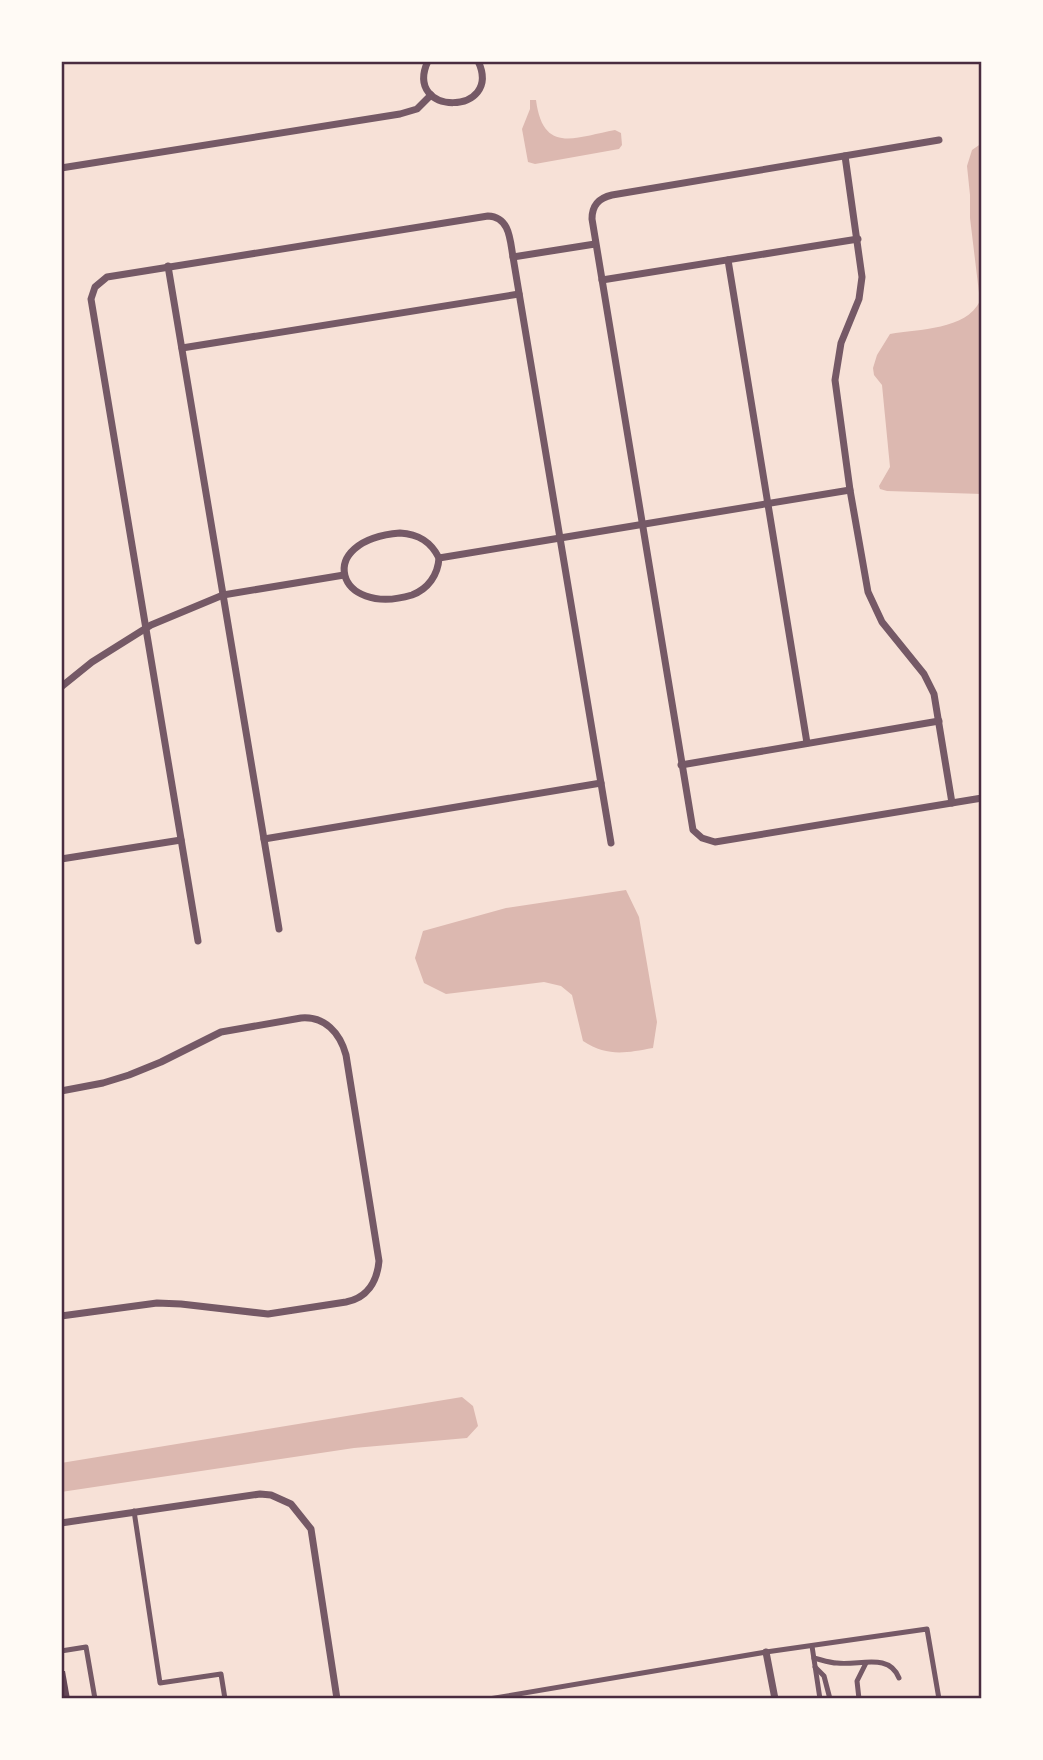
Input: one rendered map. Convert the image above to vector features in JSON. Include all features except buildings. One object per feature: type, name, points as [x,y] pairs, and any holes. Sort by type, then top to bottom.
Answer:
[{"type":"street","points":[[428,61],[424,78],[431,95],[448,104],[467,101],[475,95],[482,77],[478,61]]},
{"type":"street","points":[[61,168],[400,114],[417,109],[431,95]]},
{"type":"street","points":[[939,140],[605,197],[596,203],[593,210],[596,244],[691,827],[698,835],[711,842],[982,798]]},
{"type":"street","points":[[845,156],[862,268],[861,289],[841,343],[835,380],[850,490],[868,592],[890,633],[928,681],[935,700],[952,803]]},
{"type":"street","points":[[198,941],[91,299],[95,286],[107,277],[488,216],[495,216],[505,224],[513,257],[611,843]]},
{"type":"street","points":[[602,280],[858,239]]},
{"type":"street","points":[[513,257],[596,244]]},
{"type":"street","points":[[728,260],[807,743]]},
{"type":"street","points":[[168,266],[279,929]]},
{"type":"street","points":[[182,348],[519,294]]},
{"type":"street","points":[[439,558],[850,490]]},
{"type":"street","points":[[400,533],[416,536],[430,545],[439,558],[434,578],[424,589],[396,598],[363,596],[351,587],[344,575],[344,565],[350,552],[364,541],[381,535],[400,533]]},
{"type":"street","points":[[61,687],[92,662],[145,628],[223,595],[344,575]]},
{"type":"street","points":[[681,765],[939,721]]},
{"type":"street","points":[[264,839],[601,783]]},
{"type":"street","points":[[61,859],[181,840]]},
{"type":"street","points":[[61,1091],[129,1075],[221,1032],[305,1017],[318,1019],[341,1039],[346,1055],[379,1261],[377,1276],[371,1287],[353,1301],[275,1314],[170,1303],[61,1316]]},
{"type":"street","points":[[61,1523],[260,1494],[271,1495],[291,1504],[311,1529],[337,1699]]},
{"type":"street","points":[[766,1652],[775,1699]]},
{"type":"lane","points":[[134,1511],[160,1683],[221,1674],[225,1699]]},
{"type":"lane","points":[[489,1699],[766,1652],[927,1629],[939,1699]]},
{"type":"lane","points":[[812,1646],[820,1699]]},
{"type":"lane","points":[[61,1651],[86,1647],[95,1699]]},
{"type":"lane","points":[[814,1658],[838,1664],[887,1663],[895,1669],[899,1678]]},
{"type":"lane","points":[[859,1699],[857,1681],[866,1663]]},
{"type":"lane","points":[[816,1667],[824,1676],[830,1699]]},
{"type":"shaded area","points":[[530,100],[536,100],[546,129],[554,136],[575,138],[615,130],[621,133],[622,145],[619,149],[535,164],[528,162],[522,129],[530,109]]},
{"type":"shaded area","points":[[982,143],[982,494],[887,491],[879,486],[890,467],[882,385],[874,375],[873,368],[877,355],[890,334],[953,323],[973,311],[980,301],[967,166],[972,150]]},
{"type":"shaded area","points":[[626,890],[639,917],[657,1022],[653,1048],[609,1052],[583,1041],[572,995],[561,986],[544,982],[446,994],[424,983],[415,958],[423,931],[506,908]]},
{"type":"shaded area","points":[[462,1397],[473,1406],[478,1426],[467,1438],[354,1448],[61,1492],[61,1463]]}]
